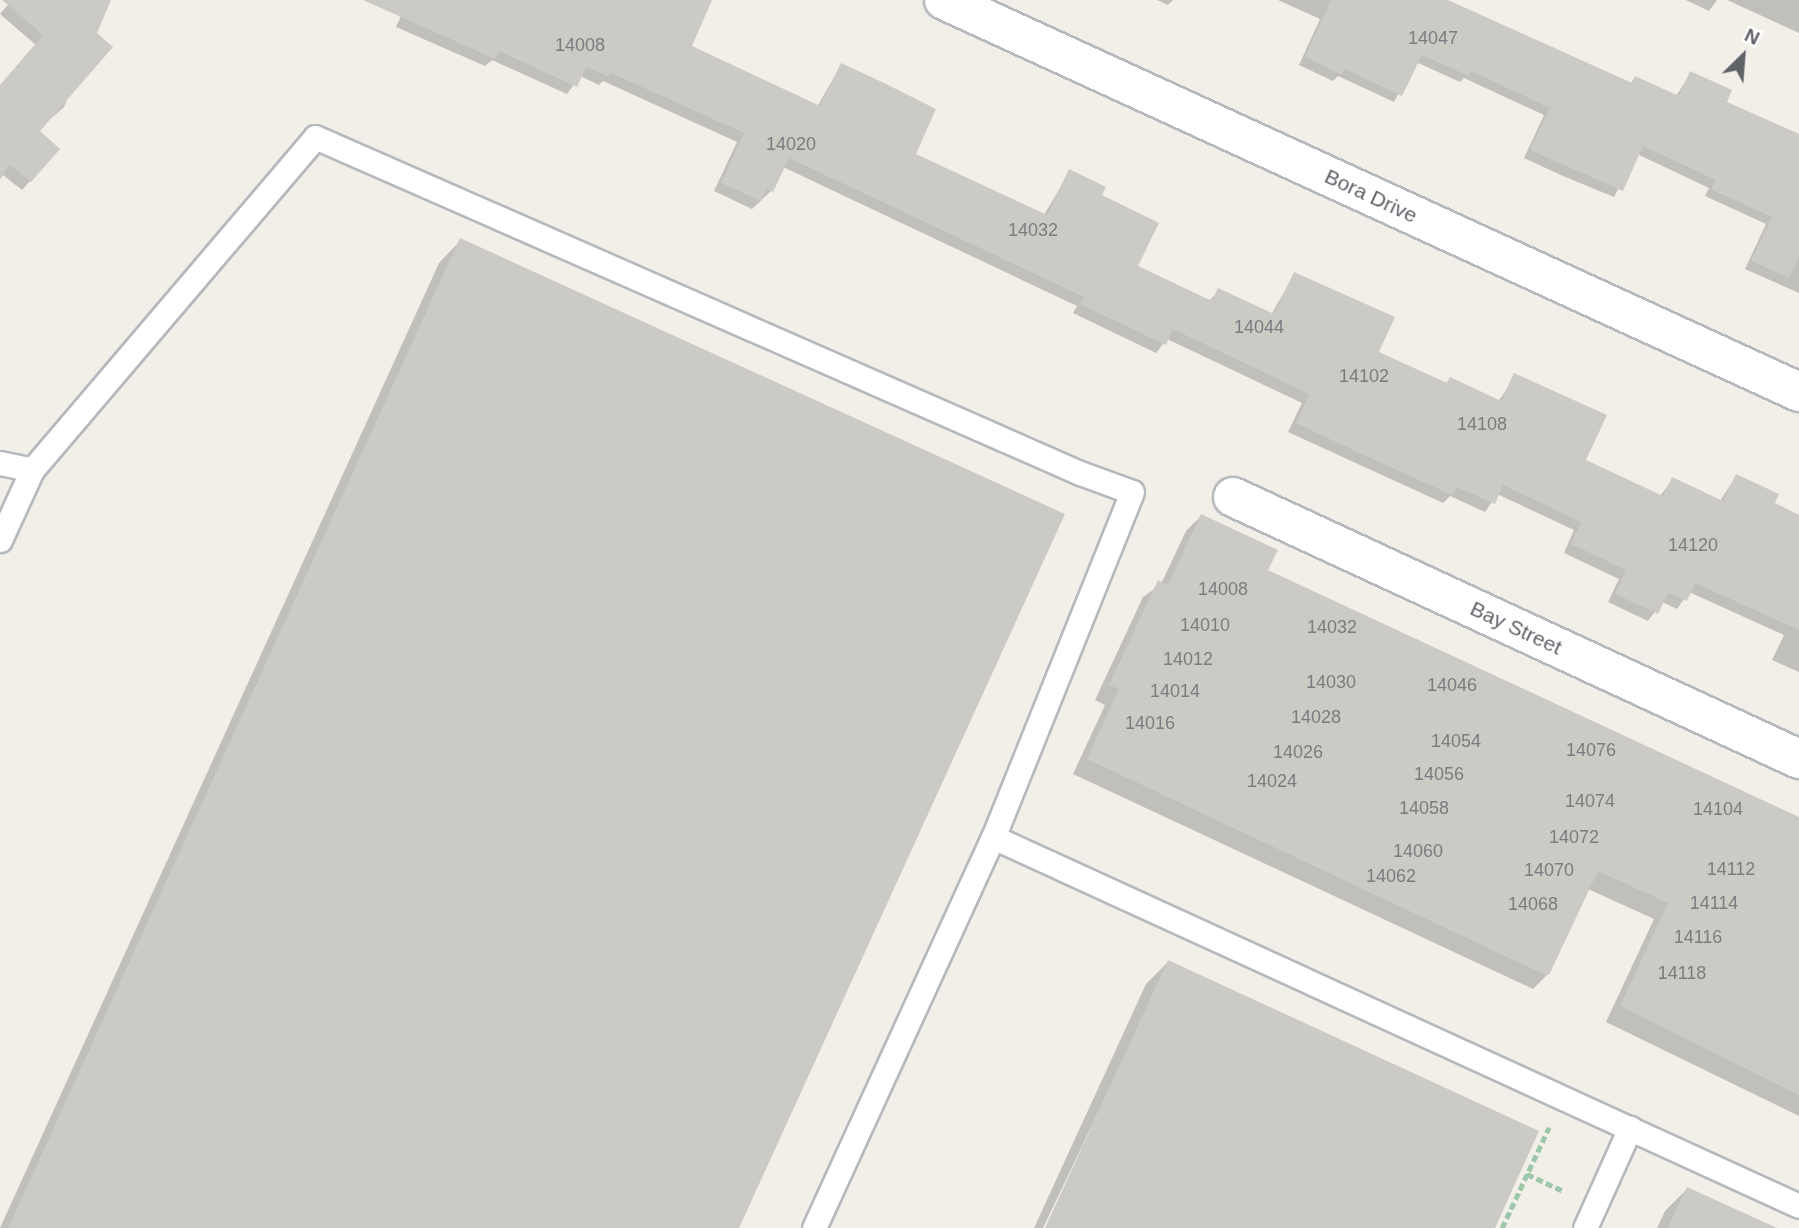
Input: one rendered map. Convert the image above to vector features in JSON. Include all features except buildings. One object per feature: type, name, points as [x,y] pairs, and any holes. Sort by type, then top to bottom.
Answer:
[{"type":"street","name":"Bora Drive","points":[[944,0],[1799,392]]},
{"type":"street","name":"Bay Street","points":[[1233,497],[1799,759]]},
{"type":"lane","points":[[0,540],[32,470],[315,137],[1080,473],[1132,492],[993,837],[814,1228]]},
{"type":"lane","points":[[0,463],[32,470]]},
{"type":"lane","points":[[993,837],[1799,1206]]},
{"type":"lane","points":[[1586,1228],[1630,1128]]},
{"type":"path","points":[[1502,1228],[1550,1125]]},
{"type":"path","points":[[1527,1174],[1567,1193]]}]
